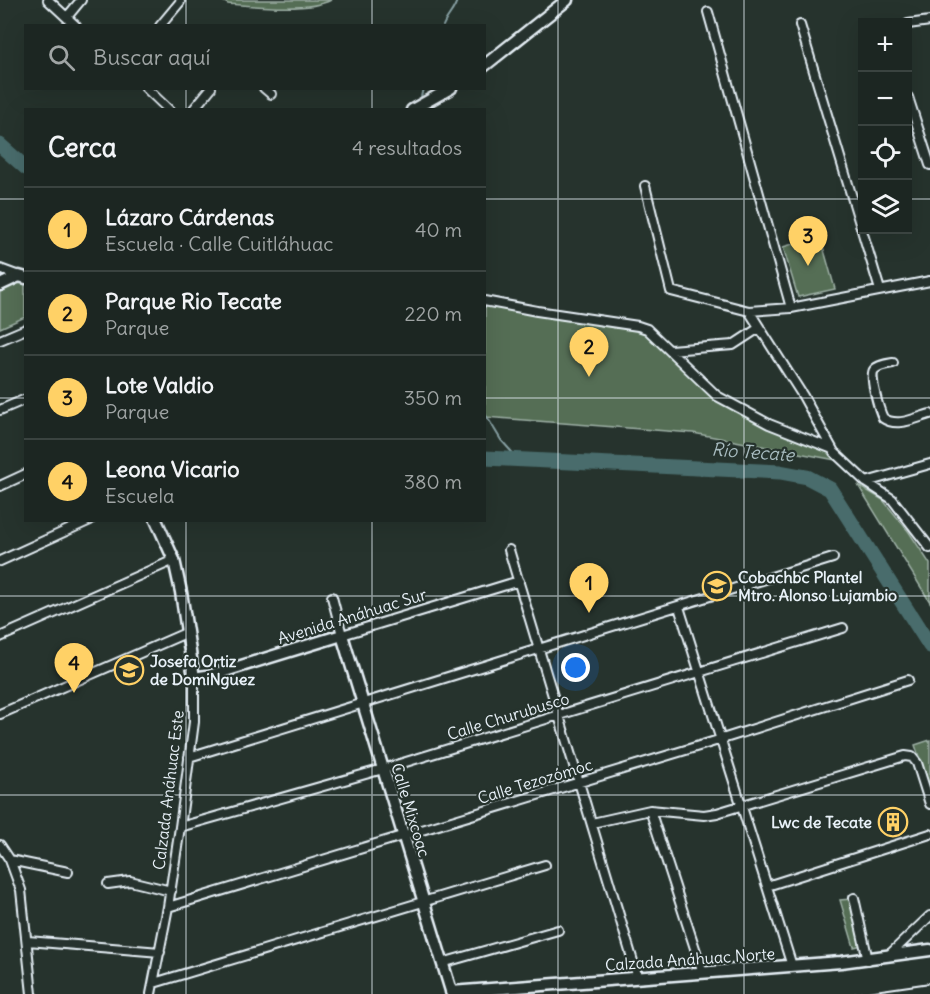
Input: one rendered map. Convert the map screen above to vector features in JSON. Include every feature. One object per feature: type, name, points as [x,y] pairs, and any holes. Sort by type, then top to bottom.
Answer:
[{"type":"main road","points":[[486,64],[567,0]]},
{"type":"main road","points":[[416,108],[447,90]]},
{"type":"main road","points":[[0,285],[22,277]]},
{"type":"main road","name":"Calzada Anáhuac Este","points":[[157,522],[174,560],[194,678]]},
{"type":"main road","name":"Avenida Anáhuac Sur","points":[[194,678],[212,675],[342,635]]},
{"type":"main road","name":"Calle Mixcoac","points":[[342,635],[452,993]]},
{"type":"main road","name":"Calzada Anáhuac Norte","points":[[452,993],[868,960],[930,950]]},
{"type":"street","points":[[48,0],[74,24]]},
{"type":"street","points":[[67,17],[81,0]]},
{"type":"street","points":[[162,24],[180,2]]},
{"type":"street","points":[[708,12],[791,308]]},
{"type":"street","points":[[912,23],[930,21]]},
{"type":"street","points":[[800,25],[880,290]]},
{"type":"street","points":[[148,90],[167,108]]},
{"type":"street","points":[[195,108],[209,90]]},
{"type":"street","points":[[266,90],[271,94]]},
{"type":"street","points":[[912,108],[927,147],[930,165]]},
{"type":"street","points":[[645,186],[671,291],[749,311],[791,308],[930,281]]},
{"type":"street","points":[[0,269],[22,277]]},
{"type":"street","points":[[486,301],[647,329],[717,396],[770,424],[830,448]]},
{"type":"street","points":[[749,311],[803,396],[830,448],[866,482],[892,499],[927,539],[930,548]]},
{"type":"street","points":[[670,350],[733,345],[759,328]]},
{"type":"street","points":[[0,340],[24,330]]},
{"type":"street","points":[[893,363],[874,369],[872,376],[883,418],[892,423],[930,414]]},
{"type":"street","points":[[0,410],[24,400]]},
{"type":"street","points":[[866,482],[930,464]]},
{"type":"street","points":[[0,486],[24,475]]},
{"type":"street","points":[[0,561],[86,522]]},
{"type":"street","points":[[509,550],[638,978]]},
{"type":"street","points":[[189,756],[679,607],[832,558]]},
{"type":"street","points":[[0,637],[174,560]]},
{"type":"street","name":"Avenida Anáhuac Sur","points":[[342,635],[519,580]]},
{"type":"street","points":[[332,597],[342,635]]},
{"type":"street","points":[[679,607],[792,966]]},
{"type":"street","name":"Calle Churubusco","points":[[180,828],[383,769],[843,628]]},
{"type":"street","points":[[0,714],[188,632]]},
{"type":"street","name":"Calzada Anáhuac Este","points":[[151,994],[171,891],[180,828],[194,722],[194,678]]},
{"type":"street","name":"Calle Tezozómoc","points":[[168,907],[722,739],[908,680]]},
{"type":"street","points":[[592,823],[650,810],[704,815],[905,756],[912,757],[917,763],[930,804]]},
{"type":"street","points":[[650,810],[703,973]]},
{"type":"street","points":[[767,886],[930,834]]},
{"type":"street","points":[[0,845],[10,860],[21,890],[32,994]]},
{"type":"street","points":[[10,860],[68,872]]},
{"type":"street","points":[[154,983],[545,865]]},
{"type":"street","points":[[108,884],[130,881],[171,891]]},
{"type":"street","points":[[854,898],[868,960]]},
{"type":"street","points":[[886,957],[930,916]]},
{"type":"street","points":[[442,963],[558,930]]},
{"type":"street","points":[[28,941],[159,952]]},
{"type":"green space","points":[[221,0],[331,0],[309,6],[281,7],[228,4]]},
{"type":"green space","points":[[820,236],[835,289],[798,297],[783,247]]},
{"type":"green space","points":[[21,280],[24,284],[24,317],[0,328],[0,290]]},
{"type":"green space","points":[[486,300],[608,322],[650,332],[735,407],[814,442],[841,461],[693,433],[486,417]]},
{"type":"green space","points":[[858,485],[883,500],[909,532],[930,564],[930,602]]},
{"type":"green space","points":[[930,740],[930,789],[915,745]]},
{"type":"green space","points":[[851,899],[862,945],[854,947],[840,900]]},
{"type":"waterway","points":[[444,24],[457,0]]},
{"type":"waterway","points":[[421,97],[423,90]]},
{"type":"waterway","name":"Río Tecate","points":[[0,145],[24,166]]},
{"type":"waterway","points":[[486,415],[501,440],[519,460]]},
{"type":"waterway","name":"Río Tecate","points":[[486,458],[780,472],[807,477],[830,489],[930,646]]},
{"type":"railway","points":[[854,994],[930,983]]},
{"type":"place","name":"Lote Valdio","points":[[808,266]]},
{"type":"place","name":"Parque Rio Tecate","points":[[589,377]]},
{"type":"place","name":"Cobachbc Plantel Mtro. Alonso Lujambio","points":[[717,586]]},
{"type":"place","name":"Lázaro Cárdenas","points":[[589,613]]},
{"type":"place","name":"Josefa Ortiz de DomiNguez","points":[[129,670]]},
{"type":"place","name":"Leona Vicario","points":[[74,693]]},
{"type":"place","name":"Lwc de Tecate","points":[[893,822]]}]
